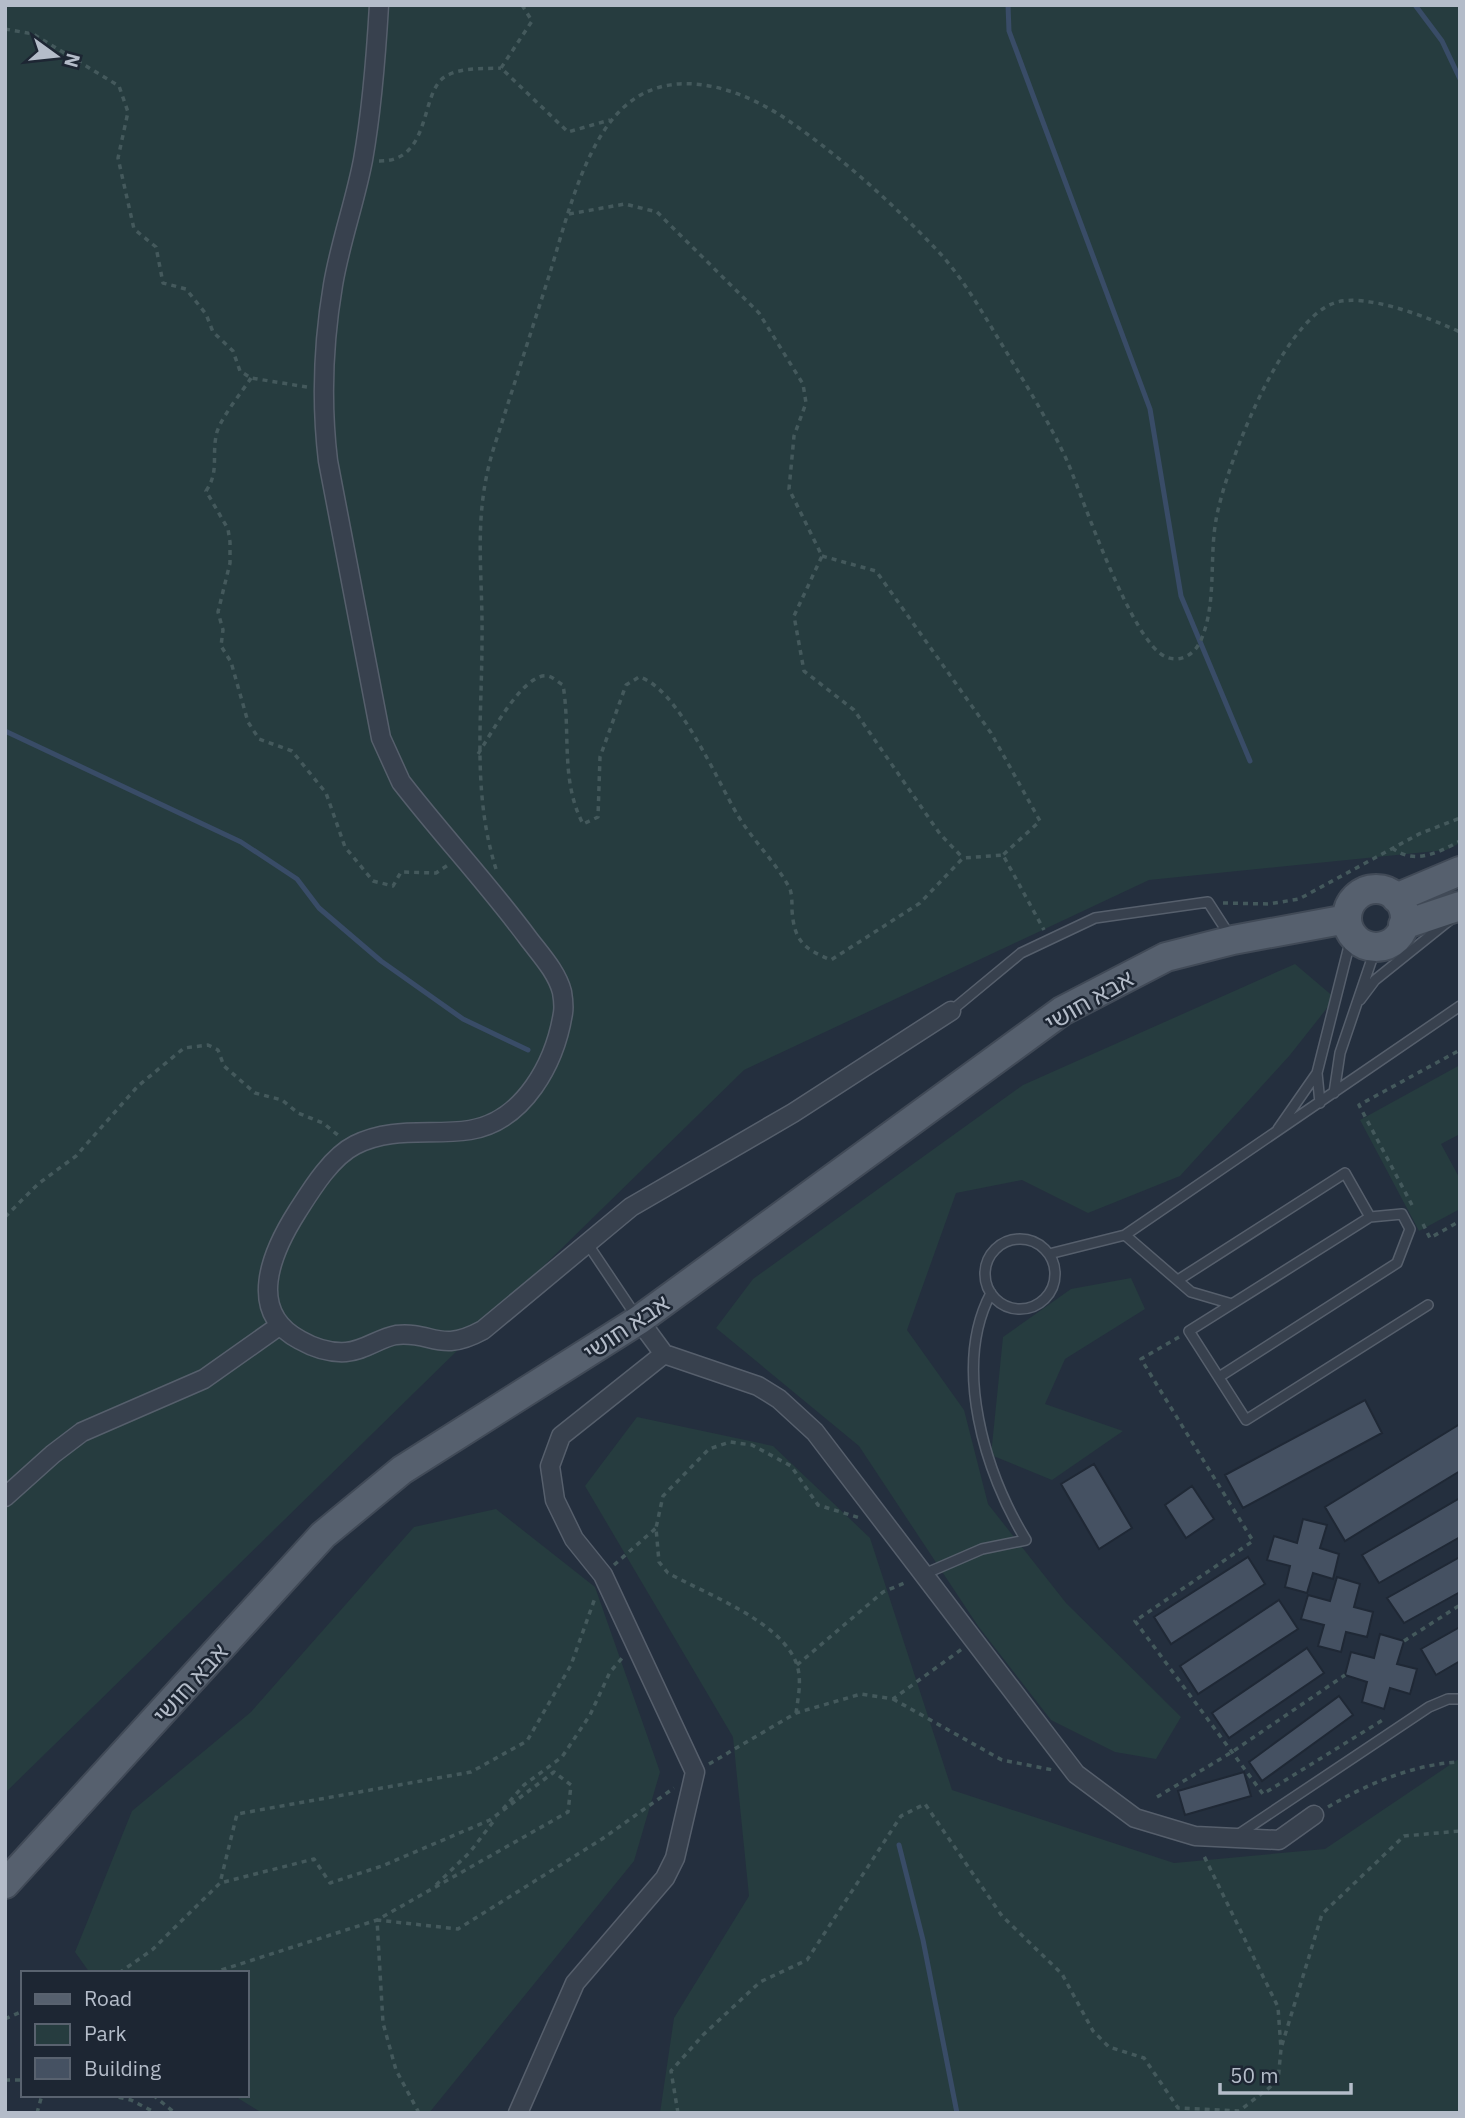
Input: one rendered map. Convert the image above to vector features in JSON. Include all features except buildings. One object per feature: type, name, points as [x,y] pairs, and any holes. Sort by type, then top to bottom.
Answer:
[{"type":"main road","points":[[1396,898],[1460,871]]},
{"type":"main road","points":[[1358,934],[1352,902],[1364,892],[1381,890],[1396,898],[1404,911],[1404,925]]},
{"type":"main road","name":"אבא חושי","points":[[5,1884],[324,1535],[402,1470],[639,1320],[1062,1011],[1166,957],[1233,940],[1358,934],[1390,943],[1404,925],[1460,908]]},
{"type":"street","points":[[379,5],[376,65],[363,160],[333,283],[323,389],[323,421],[328,461],[381,738],[401,782],[505,908],[550,969],[562,991],[563,1009],[548,1062],[523,1101],[496,1122],[469,1130],[406,1131],[373,1137],[352,1146],[316,1184],[272,1258],[268,1286],[270,1308],[279,1326],[312,1347],[332,1352],[348,1352],[396,1335],[436,1342],[467,1339],[483,1330],[631,1208],[793,1113],[951,1010]]},
{"type":"street","points":[[639,1320],[664,1354],[758,1386],[779,1399],[815,1432],[972,1642],[1076,1774],[1135,1818],[1195,1836],[1279,1840],[1314,1815]]},
{"type":"street","points":[[5,1497],[52,1454],[82,1432],[187,1388],[279,1326]]},
{"type":"street","points":[[518,2113],[575,1983],[665,1878],[681,1837],[695,1773],[603,1575],[574,1539],[560,1509],[550,1466],[561,1436],[664,1354]]},
{"type":"lane","points":[[951,1010],[1021,953],[1095,918],[1208,902],[1233,940]]},
{"type":"lane","points":[[1355,1007],[1376,980],[1460,908]]},
{"type":"lane","points":[[1334,1093],[1340,1053],[1355,1007],[1358,934]]},
{"type":"lane","points":[[1274,1135],[1317,1073],[1358,934]]},
{"type":"lane","points":[[1049,1254],[1125,1235],[1460,1006]]},
{"type":"lane","points":[[1317,1073],[1320,1104]]},
{"type":"lane","points":[[1178,1280],[1345,1173],[1370,1217]]},
{"type":"lane","points":[[1219,1377],[1397,1263],[1410,1229],[1402,1214],[1370,1217],[1189,1331],[1246,1420],[1428,1305]]},
{"type":"lane","points":[[1125,1235],[1191,1292],[1232,1304]]},
{"type":"lane","points":[[1029,1240],[1049,1254],[1054,1275],[1052,1286],[1038,1303],[1029,1308],[1007,1307],[990,1293],[985,1270],[988,1258],[1006,1242],[1029,1240]]},
{"type":"lane","points":[[587,1243],[639,1320]]},
{"type":"lane","points":[[922,1575],[982,1549],[1026,1540],[1004,1504],[996,1483],[977,1404],[972,1345],[980,1313],[990,1293]]},
{"type":"lane","points":[[1234,1838],[1429,1707],[1448,1699],[1460,1699]]},
{"type":"path","points":[[501,68],[532,21],[522,5]]},
{"type":"path","points":[[5,29],[33,34],[119,86],[128,112],[118,158],[134,229],[156,247],[163,283],[186,289],[206,314],[213,332],[233,351],[240,371],[251,378],[323,389]]},
{"type":"path","points":[[363,160],[391,161],[410,147],[425,125],[433,93],[446,76],[462,71],[501,68],[569,132],[612,120]]},
{"type":"path","points":[[505,908],[487,841],[477,755],[482,639],[479,518],[486,472],[569,214],[590,157],[612,120],[627,103],[658,87],[696,84],[715,86],[758,100],[796,126],[872,189],[938,251],[975,301],[1032,394],[1065,457],[1117,584],[1148,642],[1163,656],[1181,659],[1191,655],[1201,642],[1209,604],[1216,519],[1237,447],[1276,360],[1320,310],[1337,301],[1366,301],[1434,320],[1460,332]]},
{"type":"path","points":[[477,755],[521,689],[541,677],[549,676],[563,685],[569,719],[567,763],[573,803],[583,824],[598,817],[600,757],[626,685],[639,677],[649,679],[664,693],[702,748],[738,815],[791,891],[793,925],[806,950],[831,960],[920,903],[963,858],[1003,855],[1040,821],[990,733],[876,571],[822,556],[789,489],[794,436],[806,403],[803,384],[759,313],[657,212],[625,204],[569,214]]},
{"type":"path","points":[[251,378],[216,435],[217,464],[214,479],[206,491],[228,529],[230,563],[218,612],[223,630],[221,646],[231,662],[248,722],[260,739],[292,751],[326,793],[345,847],[373,881],[393,886],[401,872],[436,873],[462,856]]},
{"type":"path","points":[[822,556],[794,616],[804,671],[854,710],[940,834],[963,858]]},
{"type":"path","points":[[1208,902],[1269,904],[1299,899],[1392,848],[1460,818]]},
{"type":"path","points":[[1392,848],[1412,858],[1424,856],[1460,841]]},
{"type":"path","points":[[1003,855],[1050,939]]},
{"type":"path","points":[[5,1217],[38,1184],[76,1156],[142,1083],[188,1046],[208,1045],[218,1050],[224,1066],[248,1088],[262,1096],[288,1102],[298,1113],[323,1123],[352,1146]]},
{"type":"path","points":[[1460,1049],[1359,1105],[1430,1238],[1460,1221]]},
{"type":"path","points":[[1189,1331],[1141,1359],[1253,1541],[1135,1622],[1263,1794],[1394,1713]]},
{"type":"path","points":[[796,1713],[799,1693],[797,1665],[782,1640],[758,1622],[668,1573],[659,1562],[656,1528],[663,1496],[709,1449],[730,1442],[752,1445],[791,1466],[818,1505],[865,1520],[877,1514]]},
{"type":"path","points":[[122,1971],[152,1951],[220,1882],[237,1814],[471,1772],[527,1741],[571,1665],[603,1575],[656,1528]]},
{"type":"path","points":[[797,1665],[883,1592],[922,1575]]},
{"type":"path","points":[[1404,1640],[1460,1605]]},
{"type":"path","points":[[893,1699],[972,1642]]},
{"type":"path","points":[[433,1888],[470,1852],[524,1784],[562,1757],[590,1716],[610,1672],[626,1654],[639,1653]]},
{"type":"path","points":[[1157,1797],[1232,1752],[1345,1675]]},
{"type":"path","points":[[377,1920],[458,1929],[602,1839],[695,1773],[796,1713],[861,1695],[893,1699],[1002,1760],[1076,1774]]},
{"type":"path","points":[[1314,1815],[1352,1793],[1432,1763],[1460,1762]]},
{"type":"path","points":[[218,1971],[377,1920],[568,1812],[571,1785],[554,1772],[499,1814],[382,1866],[330,1883],[313,1859],[220,1882]]},
{"type":"path","points":[[678,2113],[670,2071],[703,2035],[760,1982],[807,1960],[901,1816],[925,1804],[1002,1916],[1062,1974],[1093,2031],[1109,2047],[1144,2058],[1178,2108],[1239,2111],[1278,2081],[1281,2049],[1278,2007],[1257,1969],[1195,1836]]},
{"type":"path","points":[[1281,2049],[1322,1914],[1404,1836],[1460,1831]]},
{"type":"path","points":[[377,1920],[383,2023],[396,2070],[419,2113]]},
{"type":"path","points":[[5,2020],[21,2012]]},
{"type":"path","points":[[118,2097],[131,2100],[156,2113]]},
{"type":"path","points":[[155,2097],[175,2113]]},
{"type":"green space","points":[[5,5],[1460,5],[1460,843],[1446,850],[1149,880],[744,1070],[5,1793]]},
{"type":"green space","points":[[1295,964],[1335,998],[1290,1055],[1180,1176],[1088,1213],[1022,1180],[956,1193],[907,1330],[964,1410],[988,1504],[1066,1603],[1181,1717],[1156,1759],[1115,1752],[1051,1720],[978,1626],[859,1446],[716,1328],[753,1279],[1023,1085]]},
{"type":"green space","points":[[1460,1065],[1460,1134],[1441,1144],[1460,1179],[1460,1209],[1419,1231],[1360,1120]]},
{"type":"green space","points":[[1131,1278],[1145,1309],[1065,1359],[1045,1404],[1123,1431],[1052,1480],[991,1455],[1003,1337],[1071,1289]]},
{"type":"green space","points":[[637,1417],[773,1446],[870,1538],[952,1790],[1174,1863],[1325,1849],[1460,1758],[1460,2113],[660,2113],[674,2018],[749,1896],[733,1737],[585,1486]]},
{"type":"green space","points":[[496,1509],[595,1587],[660,1772],[634,1861],[429,2113],[262,2113],[236,2097],[248,2097],[248,1971],[89,1971],[75,1952],[132,1811],[251,1712],[414,1527]]},
{"type":"waterway","points":[[1008,5],[1009,31],[1150,409],[1181,596],[1250,761]]},
{"type":"waterway","points":[[1415,5],[1442,41],[1460,79]]},
{"type":"waterway","points":[[5,731],[241,842],[297,879],[319,908],[381,961],[463,1019],[528,1050]]},
{"type":"waterway","points":[[899,1845],[923,1940],[957,2113]]}]
